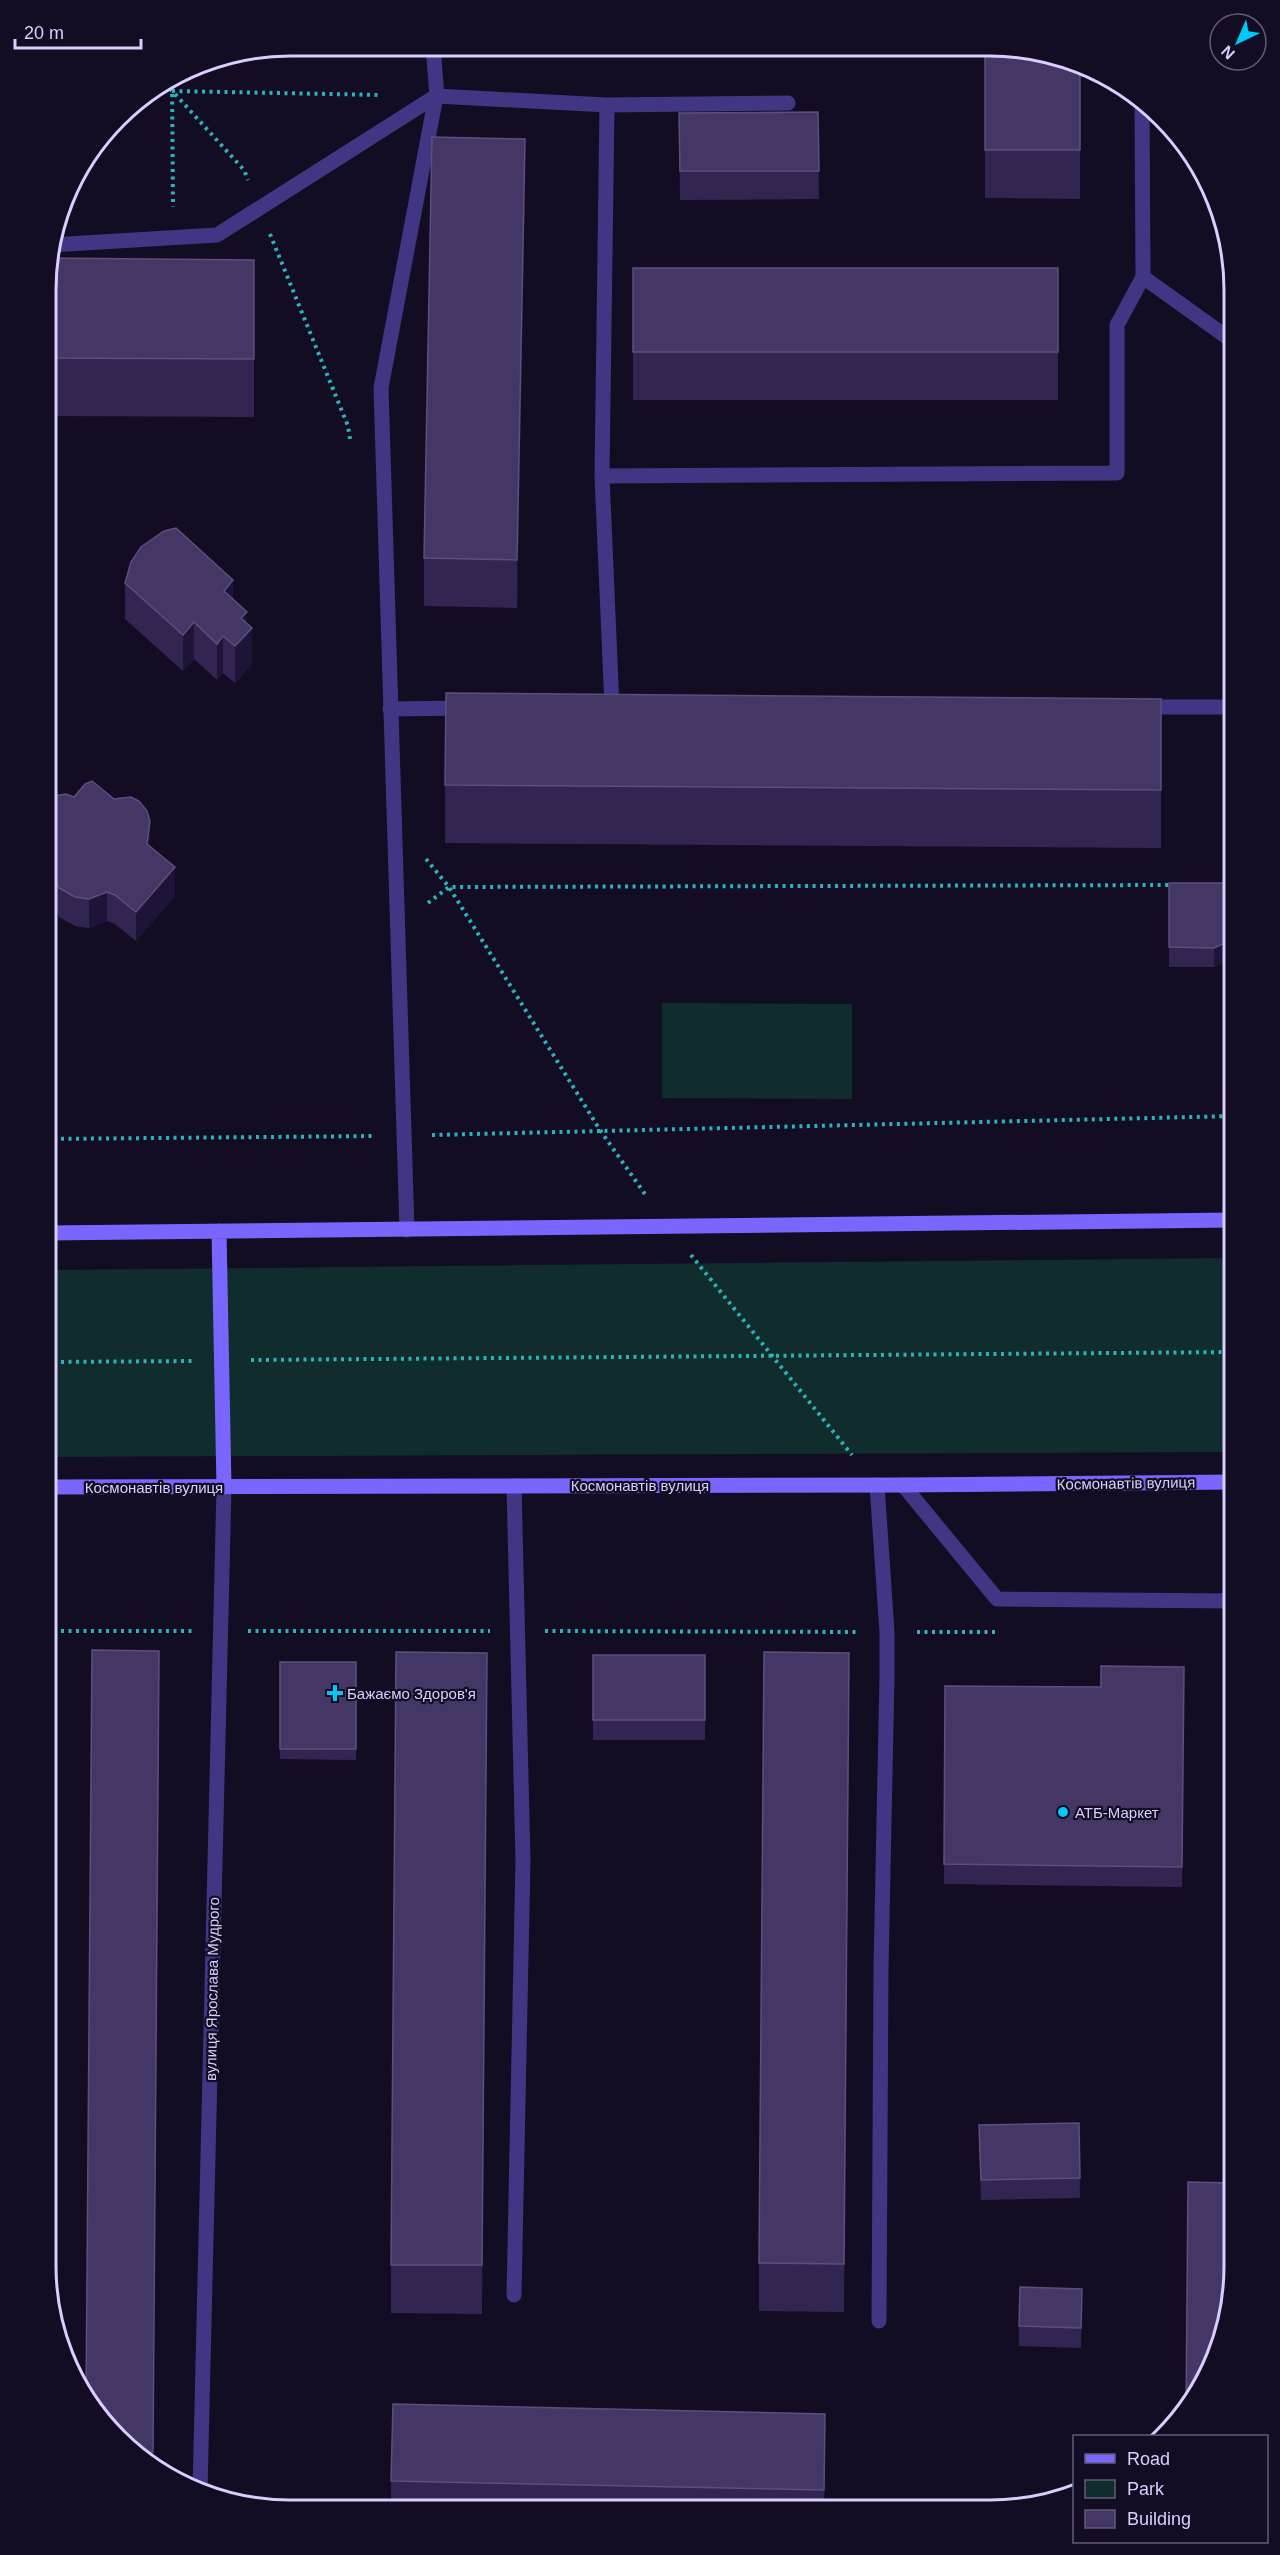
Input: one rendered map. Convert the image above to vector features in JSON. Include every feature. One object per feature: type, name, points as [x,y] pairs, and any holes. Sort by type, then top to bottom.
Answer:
[{"type":"street","points":[[407,1230],[381,388],[436,96],[434,56]]},
{"type":"street","points":[[60,244],[217,236],[436,96],[607,105],[788,103]]},
{"type":"street","points":[[607,105],[602,476],[612,707]]},
{"type":"street","points":[[602,476],[1117,473],[1117,326],[1143,277],[1142,112]]},
{"type":"street","points":[[1143,277],[1224,335]]},
{"type":"street","points":[[1127,707],[1224,707]]},
{"type":"street","points":[[390,709],[484,708]]},
{"type":"street","points":[[56,1233],[1224,1220]]},
{"type":"street","points":[[219,1231],[224,1487]]},
{"type":"street","name":"Космонавтів вулиця","points":[[56,1487],[1224,1482]]},
{"type":"street","points":[[876,1485],[887,1632],[881,1980],[879,2321]]},
{"type":"street","points":[[903,1485],[997,1599],[1224,1602]]},
{"type":"street","points":[[514,1486],[523,1860],[514,2295]]},
{"type":"street","name":"вулиця Ярослава Мудрого","points":[[200,2482],[224,1487]]},
{"type":"path","points":[[172,87],[174,238]]},
{"type":"path","points":[[172,91],[436,96]]},
{"type":"path","points":[[397,925],[449,888],[1175,885]]},
{"type":"path","points":[[56,1139],[404,1135],[1224,1116]]},
{"type":"path","points":[[668,1226],[876,1485]]},
{"type":"path","points":[[56,1362],[1224,1352]]},
{"type":"path","points":[[986,1622],[994,1632]]},
{"type":"path","points":[[56,1631],[1005,1632]]},
{"type":"green space","points":[[662,1003],[852,1004],[852,1099],[662,1098]]},
{"type":"green space","points":[[1224,1258],[1224,1452],[56,1457],[56,1270]]},
{"type":"building","points":[[985,56],[1036,60],[1080,73],[1080,150],[985,150]]},
{"type":"building","points":[[818,112],[819,171],[680,171],[679,113]]},
{"type":"building","points":[[432,137],[525,139],[517,560],[424,558]]},
{"type":"building","points":[[58,258],[254,260],[254,359],[56,358]]},
{"type":"building","points":[[633,268],[1058,268],[1058,352],[633,352]]},
{"type":"building","points":[[176,528],[233,580],[224,591],[247,612],[241,618],[252,628],[235,646],[223,636],[217,644],[194,622],[183,635],[125,583],[131,562],[141,547],[164,531]]},
{"type":"building","points":[[446,693],[1161,699],[1161,790],[445,785]]},
{"type":"building","points":[[92,781],[114,799],[131,797],[139,801],[147,811],[150,821],[147,844],[175,867],[136,912],[115,895],[107,892],[89,899],[75,897],[59,888],[56,882],[56,796],[66,794],[74,797],[85,784]]},
{"type":"building","points":[[1169,883],[1224,883],[1223,944],[1214,948],[1169,947]]},
{"type":"building","points":[[92,1650],[159,1651],[153,2452],[148,2452],[124,2431],[104,2408],[86,2381]]},
{"type":"building","points":[[396,1652],[487,1653],[482,2265],[391,2265]]},
{"type":"building","points":[[764,1652],[849,1653],[844,2264],[759,2263]]},
{"type":"building","points":[[593,1655],[705,1655],[705,1720],[593,1720]]},
{"type":"building","points":[[280,1662],[356,1662],[356,1749],[280,1749]]},
{"type":"building","name":"АТБ-Маркет","points":[[1101,1666],[1184,1667],[1182,1867],[944,1864],[945,1686],[1101,1687]]},
{"type":"building","points":[[1079,2123],[1080,2178],[981,2180],[979,2125]]},
{"type":"building","points":[[1188,2182],[1224,2183],[1224,2281],[1220,2311],[1207,2355],[1186,2394]]},
{"type":"building","points":[[1020,2287],[1082,2289],[1081,2328],[1019,2326]]},
{"type":"building","points":[[393,2404],[825,2414],[824,2490],[391,2481]]},
{"type":"place","name":"Бажаємо Здоров'я","points":[[335,1693]]},
{"type":"place","name":"АТБ-Маркет","points":[[1063,1812]]}]
